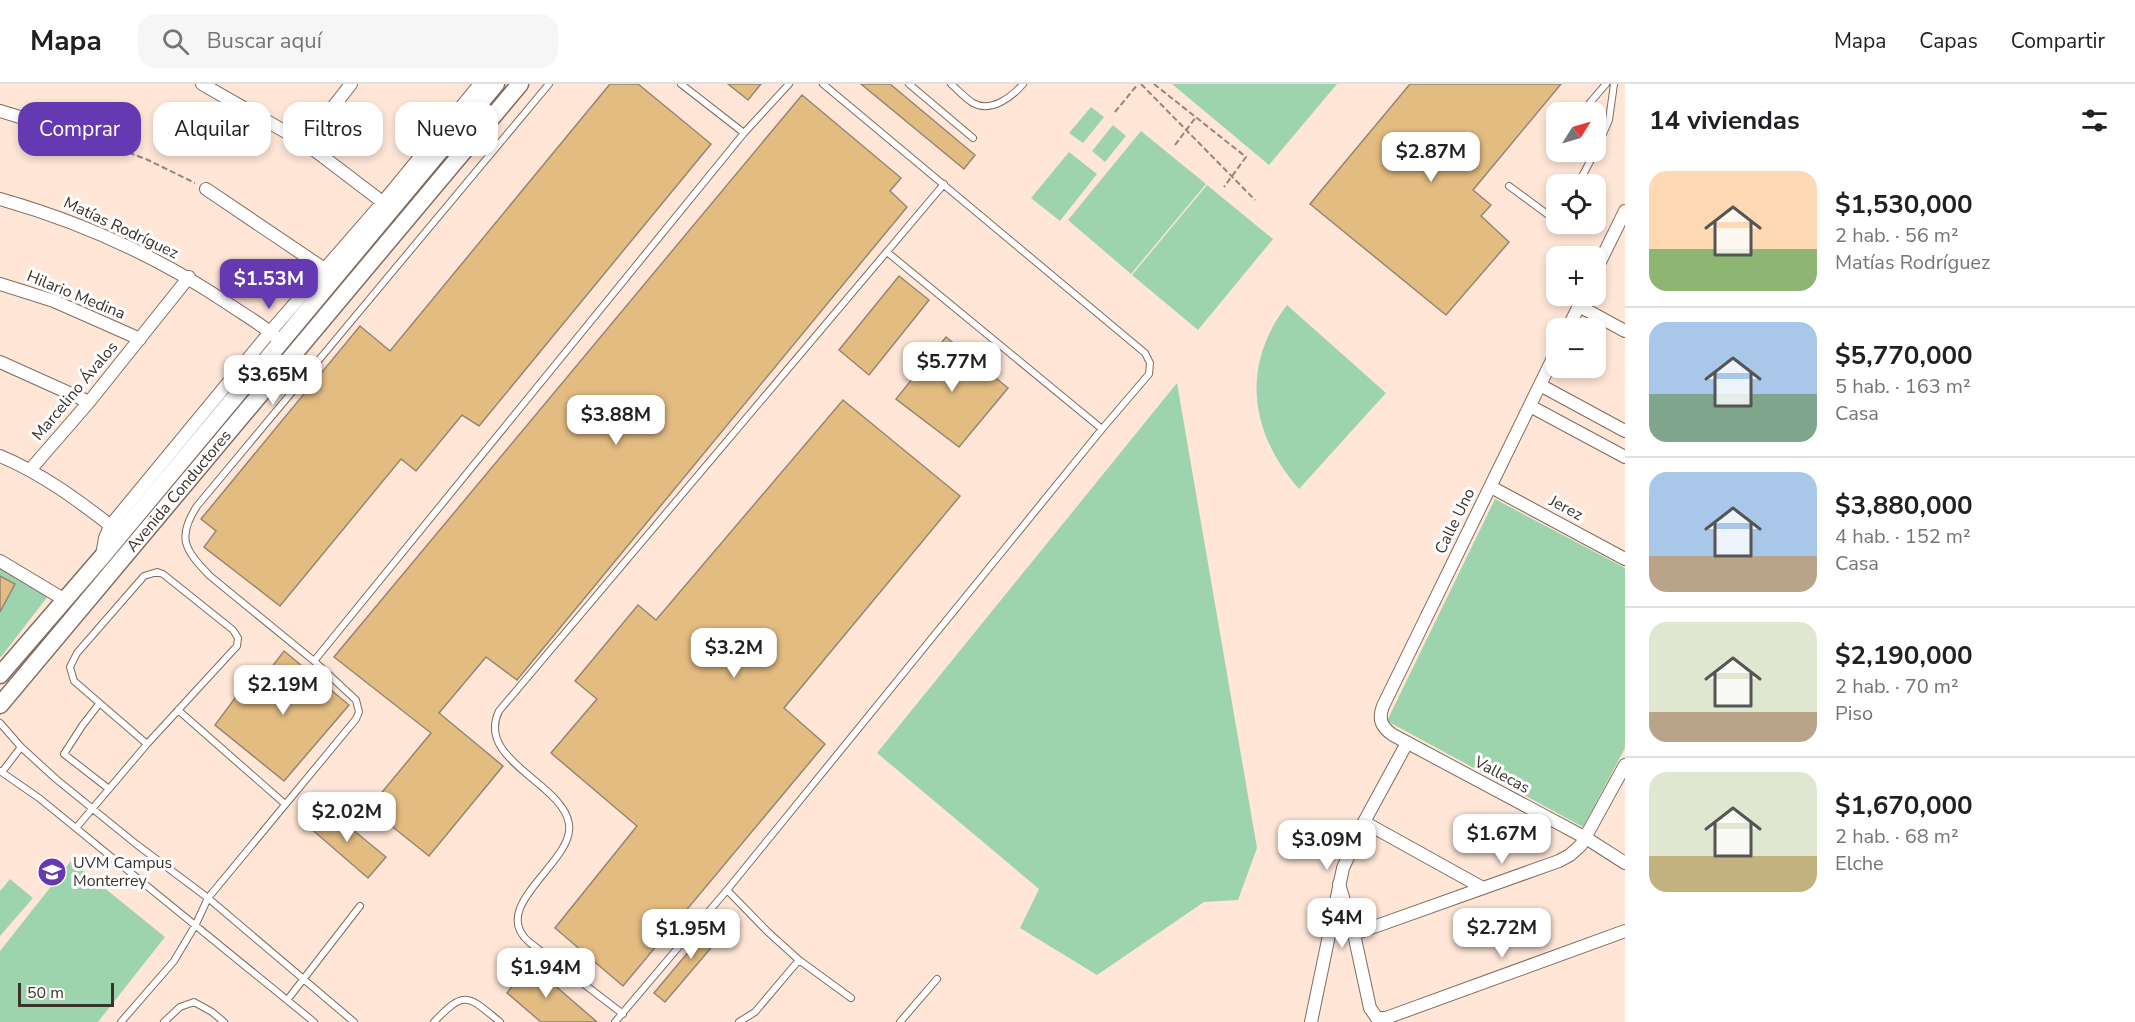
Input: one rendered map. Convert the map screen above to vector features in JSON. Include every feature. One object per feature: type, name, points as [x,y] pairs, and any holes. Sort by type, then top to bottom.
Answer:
[{"type":"main road","name":"Avenida Conductores","points":[[0,675],[102,558],[116,530],[275,337],[387,206],[496,84]]},
{"type":"main road","name":"Avenida Conductores","points":[[0,705],[520,84]]},
{"type":"street","points":[[202,84],[283,131]]},
{"type":"street","points":[[337,102],[351,84]]},
{"type":"street","points":[[321,156],[387,206],[480,84]]},
{"type":"street","points":[[0,111],[18,117]]},
{"type":"street","points":[[206,189],[329,273]]},
{"type":"street","name":"Matías Rodríguez","points":[[0,199],[50,213],[189,277],[275,337]]},
{"type":"street","points":[[1606,254],[1621,229],[1625,211]]},
{"type":"street","name":"Marcelino Ávalos","points":[[30,470],[89,402],[189,277]]},
{"type":"street","name":"Hilario Medina","points":[[0,284],[54,301],[140,339]]},
{"type":"street","points":[[1588,306],[1625,331]]},
{"type":"street","points":[[0,362],[89,402]]},
{"type":"street","name":"Calle Uno","points":[[1383,706],[1546,373]]},
{"type":"street","points":[[1540,385],[1625,431]]},
{"type":"street","points":[[1530,406],[1625,457]]},
{"type":"street","points":[[0,456],[30,470],[74,497],[116,530]]},
{"type":"street","name":"Jerez","points":[[1491,487],[1625,559]]},
{"type":"street","points":[[0,561],[65,600]]},
{"type":"street","name":"Vallecas","points":[[1383,706],[1380,718],[1387,732],[1586,838],[1625,863]]},
{"type":"street","points":[[1311,1022],[1343,868],[1364,822],[1407,743]]},
{"type":"street","points":[[1354,934],[1559,861],[1576,850],[1586,838],[1625,765]]},
{"type":"street","points":[[1364,822],[1483,888]]},
{"type":"street","points":[[1339,884],[1354,934],[1370,1008],[1377,1018],[1386,1018],[1625,931]]},
{"type":"lane","points":[[121,1022],[174,961],[208,898],[345,733],[359,712],[359,705],[351,693],[210,576],[196,561],[184,536],[185,526],[196,506],[549,84]]},
{"type":"lane","points":[[681,84],[744,133]]},
{"type":"lane","points":[[314,661],[744,133],[789,84]]},
{"type":"lane","points":[[615,1022],[727,890],[1149,374],[1148,357],[823,84]]},
{"type":"lane","points":[[909,84],[972,138]]},
{"type":"lane","points":[[951,84],[973,103],[987,106],[1005,100],[1023,84]]},
{"type":"lane","points":[[1591,102],[1606,84]]},
{"type":"lane","points":[[1606,127],[1614,84]]},
{"type":"lane","points":[[623,1014],[529,942],[520,931],[518,919],[520,908],[570,834],[569,822],[560,804],[502,749],[496,737],[496,718],[499,711],[944,184]]},
{"type":"lane","points":[[1509,186],[1546,213]]},
{"type":"lane","points":[[887,252],[1102,429]]},
{"type":"lane","points":[[76,828],[147,744],[237,646],[238,642],[233,630],[163,574],[157,572],[144,576],[73,660],[70,667],[74,681],[147,744]]},
{"type":"lane","points":[[99,704],[81,726],[64,754],[109,789]]},
{"type":"lane","points":[[178,710],[285,804]]},
{"type":"lane","points":[[0,723],[21,747],[93,808],[136,844],[208,898],[354,1022]]},
{"type":"lane","points":[[21,747],[1,771],[76,828],[315,1022]]},
{"type":"lane","points":[[727,890],[799,960],[851,998]]},
{"type":"lane","points":[[288,999],[360,906]]},
{"type":"lane","points":[[739,1022],[755,1012],[799,960]]},
{"type":"lane","points":[[900,1022],[937,979]]},
{"type":"lane","points":[[434,1022],[456,1001],[466,998],[500,1022]]},
{"type":"lane","points":[[164,1022],[180,1007],[194,1002],[224,1022]]},
{"type":"path","points":[[1115,112],[1139,84],[1187,129],[1255,200]]},
{"type":"path","points":[[1154,84],[1246,157],[1224,188]]},
{"type":"path","points":[[1176,145],[1196,117]]},
{"type":"path","points":[[138,156],[206,189]]},
{"type":"green space","points":[[1172,84],[1337,84],[1269,165]]},
{"type":"green space","points":[[1091,107],[1104,117],[1083,143],[1069,133]]},
{"type":"green space","points":[[1113,125],[1126,136],[1105,162],[1092,151]]},
{"type":"green space","points":[[1141,131],[1206,184],[1131,274],[1068,220]]},
{"type":"green space","points":[[1069,152],[1097,174],[1060,221],[1031,198]]},
{"type":"green space","points":[[1207,185],[1273,239],[1198,330],[1132,275]]},
{"type":"green space","points":[[1287,305],[1386,393],[1299,489],[1282,468],[1270,445],[1261,422],[1257,399],[1257,375],[1262,352],[1272,328]]},
{"type":"green space","points":[[1177,383],[1257,848],[1238,900],[1204,902],[1097,975],[1020,928],[1039,889],[877,753]]},
{"type":"green space","points":[[1495,499],[1625,568],[1625,748],[1583,827],[1387,721]]},
{"type":"green space","points":[[0,567],[48,596],[1,657],[0,656]]},
{"type":"green space","name":"UVM Campus Monterrey","points":[[71,861],[165,937],[98,1022],[0,1022],[0,951]]},
{"type":"green space","points":[[10,879],[33,898],[0,936],[0,891]]},
{"type":"building","points":[[610,84],[638,84],[711,144],[479,426],[462,415],[416,471],[401,459],[280,606],[204,547],[216,531],[201,519],[360,326],[390,351]]},
{"type":"building","points":[[728,84],[761,84],[748,100]]},
{"type":"building","points":[[861,84],[890,84],[975,155],[964,169]]},
{"type":"building","points":[[1410,84],[1561,84],[1473,190],[1491,205],[1481,216],[1509,242],[1446,315],[1310,204]]},
{"type":"building","points":[[802,95],[901,178],[890,191],[907,207],[517,680],[486,657],[439,713],[503,766],[429,856],[369,808],[431,733],[334,657]]},
{"type":"building","points":[[899,276],[929,300],[869,375],[839,350]]},
{"type":"building","points":[[946,337],[1008,388],[959,447],[896,399]]},
{"type":"building","points":[[843,400],[960,496],[784,708],[825,744],[623,986],[555,928],[637,826],[551,753],[597,699],[575,681],[638,605],[656,620]]},
{"type":"building","points":[[0,576],[15,584],[0,612]]},
{"type":"building","points":[[284,651],[349,705],[284,781],[215,725],[241,690],[249,697]]},
{"type":"building","points":[[325,807],[386,857],[368,878],[309,827]]},
{"type":"building","points":[[716,919],[727,929],[665,1002],[654,993]]},
{"type":"building","points":[[530,964],[597,1022],[541,1022],[507,993]]},
{"type":"place","name":"UVM Campus Monterrey","points":[[52,872]]}]
